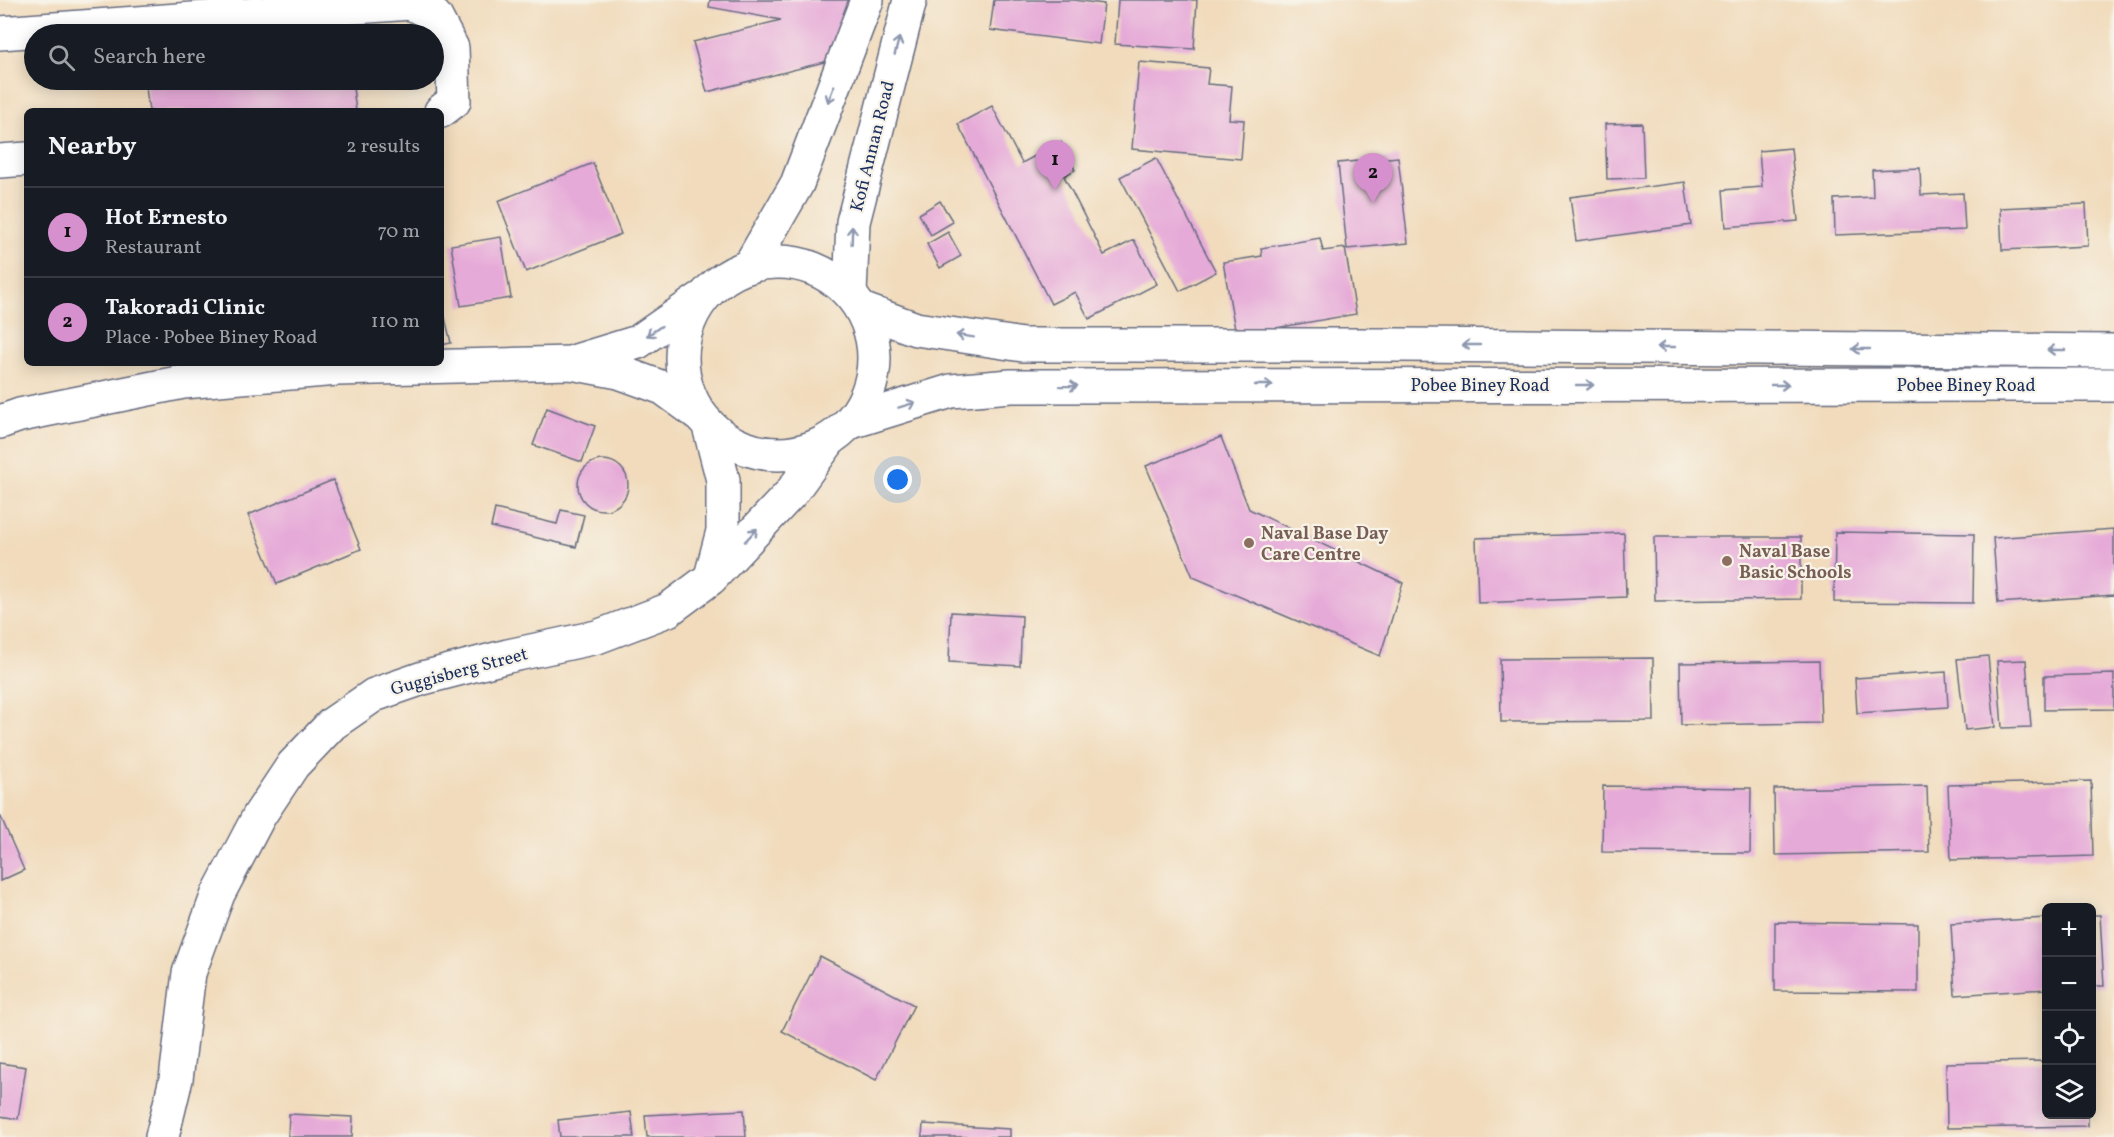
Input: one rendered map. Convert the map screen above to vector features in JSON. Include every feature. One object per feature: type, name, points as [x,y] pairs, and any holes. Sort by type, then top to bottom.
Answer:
[{"type":"street","points":[[750,265],[797,184],[867,0]]},
{"type":"street","name":"Kofi Annan Road","points":[[855,301],[853,222],[910,0]]},
{"type":"street","points":[[88,24],[255,7],[411,3],[434,8],[441,24]]},
{"type":"street","points":[[444,30],[452,48],[454,101],[444,109]]},
{"type":"street","points":[[0,33],[24,31]]},
{"type":"street","points":[[0,161],[24,159]]},
{"type":"street","points":[[0,422],[183,382],[337,369],[571,363],[619,372],[663,388],[734,446],[766,455],[798,454],[840,432],[867,396],[874,367],[872,337],[855,301],[829,276],[804,265],[777,261],[750,265],[723,278],[702,298],[638,342],[571,363]]},
{"type":"street","points":[[702,298],[688,322],[682,349],[683,377],[692,404],[704,420],[723,480],[723,531],[711,578]]},
{"type":"street","name":"Pobee Biney Road","points":[[855,301],[916,329],[1023,345],[1400,345],[2114,351]]},
{"type":"street","name":"Pobee Biney Road","points":[[840,432],[951,391],[1011,386],[2114,385]]},
{"type":"street","name":"Guggisberg Street","points":[[162,1137],[176,1079],[189,973],[218,894],[259,816],[293,765],[332,724],[374,695],[508,656],[597,637],[668,610],[711,578],[791,493],[840,432]]},
{"type":"building","points":[[710,0],[854,0],[840,58],[707,92],[693,42],[781,20],[709,7]]},
{"type":"building","points":[[994,0],[1074,0],[1104,4],[1099,44],[990,30]]},
{"type":"building","points":[[1118,0],[1197,0],[1194,49],[1115,44]]},
{"type":"building","points":[[1139,62],[1209,68],[1207,84],[1232,86],[1229,119],[1244,120],[1241,159],[1132,149]]},
{"type":"building","points":[[146,90],[353,90],[356,108],[149,108]]},
{"type":"building","points":[[992,106],[1022,163],[1061,142],[1075,170],[1064,176],[1104,255],[1134,240],[1157,284],[1089,319],[1075,292],[1051,304],[958,124]]},
{"type":"building","points":[[1642,123],[1644,178],[1607,179],[1605,124]]},
{"type":"building","points":[[1791,148],[1798,221],[1726,227],[1723,190],[1762,187],[1759,151]]},
{"type":"building","points":[[1398,157],[1408,243],[1347,249],[1338,163]]},
{"type":"building","points":[[1156,158],[1216,272],[1180,291],[1120,177]]},
{"type":"building","points":[[593,163],[621,234],[526,272],[498,201]]},
{"type":"building","points":[[1920,168],[1921,195],[1963,193],[1965,230],[1835,235],[1834,199],[1873,197],[1872,170]]},
{"type":"building","points":[[1685,182],[1691,225],[1576,241],[1570,197]]},
{"type":"building","points":[[940,201],[953,222],[931,235],[919,214]]},
{"type":"building","points":[[2086,204],[2088,246],[2002,250],[2000,208]]},
{"type":"building","points":[[948,232],[961,256],[940,268],[927,244]]},
{"type":"building","points":[[501,237],[511,298],[461,306],[451,245]]},
{"type":"building","points":[[1320,238],[1323,251],[1345,248],[1356,314],[1236,335],[1223,262],[1262,256],[1261,248]]},
{"type":"building","points":[[444,313],[451,343],[444,344]]},
{"type":"building","points":[[547,408],[595,426],[582,462],[533,445]]},
{"type":"building","name":"Naval Base Day Care Centre","points":[[1221,437],[1249,509],[1403,583],[1380,656],[1193,577],[1146,466]]},
{"type":"building","points":[[603,460],[621,467],[628,485],[621,503],[603,510],[585,503],[578,485],[585,467]]},
{"type":"building","points":[[333,480],[361,549],[277,584],[248,515]]},
{"type":"building","points":[[495,509],[557,524],[561,510],[584,515],[576,547],[491,527]]},
{"type":"building","points":[[2114,529],[2114,595],[1998,603],[1993,538]]},
{"type":"building","points":[[1835,532],[1974,534],[1973,603],[1834,602]]},
{"type":"building","points":[[1624,533],[1626,597],[1478,603],[1476,538]]},
{"type":"building","points":[[1654,537],[1801,537],[1801,599],[1655,601]]},
{"type":"building","points":[[951,612],[1022,616],[1020,666],[949,662]]},
{"type":"building","points":[[1988,656],[1995,727],[1965,730],[1957,659]]},
{"type":"building","points":[[1653,658],[1654,721],[1501,722],[1500,659]]},
{"type":"building","points":[[2026,660],[2031,727],[2002,728],[1997,661]]},
{"type":"building","points":[[1819,661],[1821,723],[1681,725],[1680,663]]},
{"type":"building","points":[[1946,672],[1948,707],[1857,713],[1855,678]]},
{"type":"building","points":[[2114,674],[2114,709],[2044,710],[2044,676]]},
{"type":"building","points":[[2091,781],[2093,856],[1951,860],[1948,785]]},
{"type":"building","points":[[1603,786],[1751,788],[1750,853],[1602,852]]},
{"type":"building","points":[[1927,786],[1929,852],[1775,855],[1774,789]]},
{"type":"building","points":[[0,815],[24,870],[0,881]]},
{"type":"building","points":[[2096,915],[2100,915],[2104,986],[2096,986]]},
{"type":"building","points":[[2042,918],[2042,989],[1955,995],[1951,924]]},
{"type":"building","points":[[1775,922],[1918,924],[1918,992],[1775,991]]},
{"type":"building","points":[[820,956],[914,1005],[876,1080],[782,1031]]},
{"type":"building","points":[[2042,1061],[2042,1119],[2088,1119],[2088,1126],[1947,1128],[1946,1063]]},
{"type":"building","points":[[0,1063],[26,1067],[18,1119],[0,1116]]},
{"type":"building","points":[[744,1110],[746,1137],[647,1137],[645,1115]]},
{"type":"building","points":[[631,1112],[634,1137],[560,1137],[558,1120]]},
{"type":"building","points":[[289,1114],[353,1117],[352,1137],[288,1137]]},
{"type":"building","points":[[923,1124],[1010,1129],[1010,1137],[922,1137]]},
{"type":"place","name":"Hot Ernesto","points":[[1055,190]]},
{"type":"place","name":"Takoradi Clinic","points":[[1373,203]]},
{"type":"place","name":"Naval Base Day Care Centre","points":[[1249,543]]},
{"type":"place","name":"Naval Base Basic Schools","points":[[1727,561]]}]
